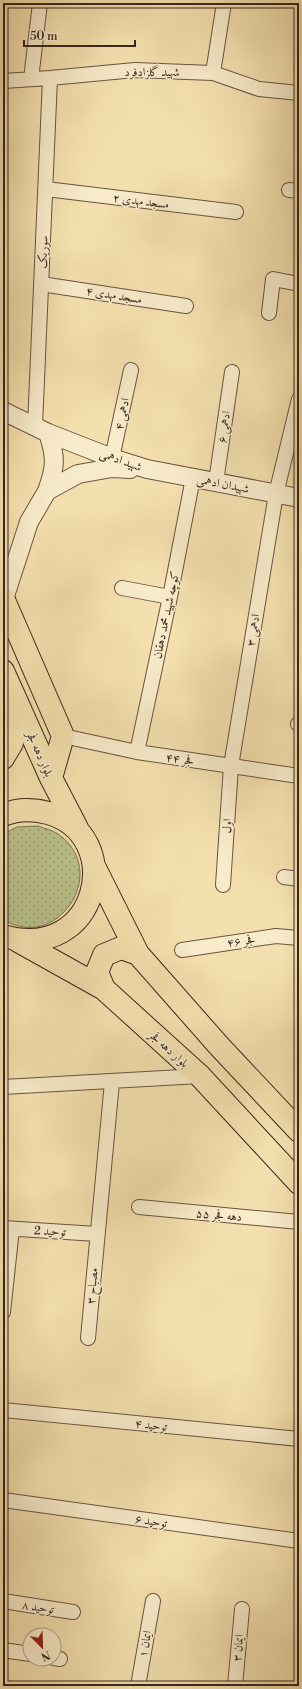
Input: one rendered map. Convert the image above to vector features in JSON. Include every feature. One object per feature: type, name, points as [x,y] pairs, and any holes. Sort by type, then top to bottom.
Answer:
[{"type":"main road","points":[[3,598],[63,736],[51,778]]},
{"type":"main road","name":"بلوار دهه فجر","points":[[3,671],[51,778],[80,835]]},
{"type":"main road","points":[[3,715],[12,743],[3,758]]},
{"type":"main road","points":[[3,815],[21,810],[38,810],[54,815],[68,823],[80,835],[89,849],[94,866],[138,954],[220,1047],[299,1131]]},
{"type":"main road","points":[[11,938],[42,940],[53,937],[68,928],[81,915],[89,900],[94,883],[94,866]]},
{"type":"main road","name":"بلوار دهه فجر","points":[[11,938],[63,964],[104,989],[200,1076],[299,1183]]},
{"type":"main road","points":[[104,989],[97,972],[104,955],[121,948],[138,954]]},
{"type":"street","points":[[31,79],[40,3]]},
{"type":"street","points":[[213,74],[224,3]]},
{"type":"street","name":"شهید گلزادفرد","points":[[3,81],[135,70],[213,74],[259,89],[299,93]]},
{"type":"street","name":"سوریک","points":[[42,429],[41,284],[50,78]]},
{"type":"street","name":"مسجد مهدی ۲","points":[[46,189],[236,212]]},
{"type":"street","points":[[269,313],[273,279],[299,284]]},
{"type":"street","name":"مسجد مهدی ۴","points":[[41,284],[186,306]]},
{"type":"street","name":"ادهمی ۴","points":[[112,458],[131,370]]},
{"type":"street","name":"ادهمی ۶","points":[[216,482],[232,372]]},
{"type":"street","name":"ادهمی ۳","points":[[231,766],[276,494],[299,399]]},
{"type":"street","name":"شهید ادهمی","points":[[3,412],[112,458],[147,469]]},
{"type":"street","points":[[42,429],[54,452],[54,472],[48,491]]},
{"type":"street","name":"شهید ادهمی","points":[[3,598],[29,522],[48,491],[78,474],[112,468],[147,469]]},
{"type":"street","name":"شهیدان ادهمی","points":[[147,469],[299,498]]},
{"type":"street","name":"کوچه شهید محمد دهقان","points":[[137,752],[170,598],[193,478]]},
{"type":"street","points":[[122,588],[170,598]]},
{"type":"street","name":"فجر ۴۴","points":[[63,736],[137,752],[299,776]]},
{"type":"street","name":"اول","points":[[223,885],[231,766]]},
{"type":"street","points":[[284,877],[299,879]]},
{"type":"street","name":"فجر ۴۶","points":[[182,950],[276,936],[299,938]]},
{"type":"street","points":[[3,1086],[112,1082],[200,1076]]},
{"type":"street","name":"مصباح ۳","points":[[88,1338],[112,1082]]},
{"type":"street","name":"دهه فجر ۵۵","points":[[139,1207],[299,1222]]},
{"type":"street","points":[[3,1312],[8,1229]]},
{"type":"street","name":"توحید 2","points":[[8,1229],[97,1234]]},
{"type":"street","name":"توحید ۴","points":[[3,1410],[299,1439]]},
{"type":"street","name":"توحید ۶","points":[[3,1500],[299,1541]]},
{"type":"street","name":"توحید ۸","points":[[3,1601],[73,1612]]},
{"type":"street","name":"ایمان ۱","points":[[138,1686],[153,1601]]},
{"type":"street","name":"ایمان ۳","points":[[235,1686],[242,1609]]},
{"type":"street","points":[[3,1650],[22,1653]]},
{"type":"green space","points":[[38,826],[58,834],[73,850],[80,868],[78,887],[71,904],[58,918],[42,926],[23,927],[3,919],[3,834],[17,827]]}]
